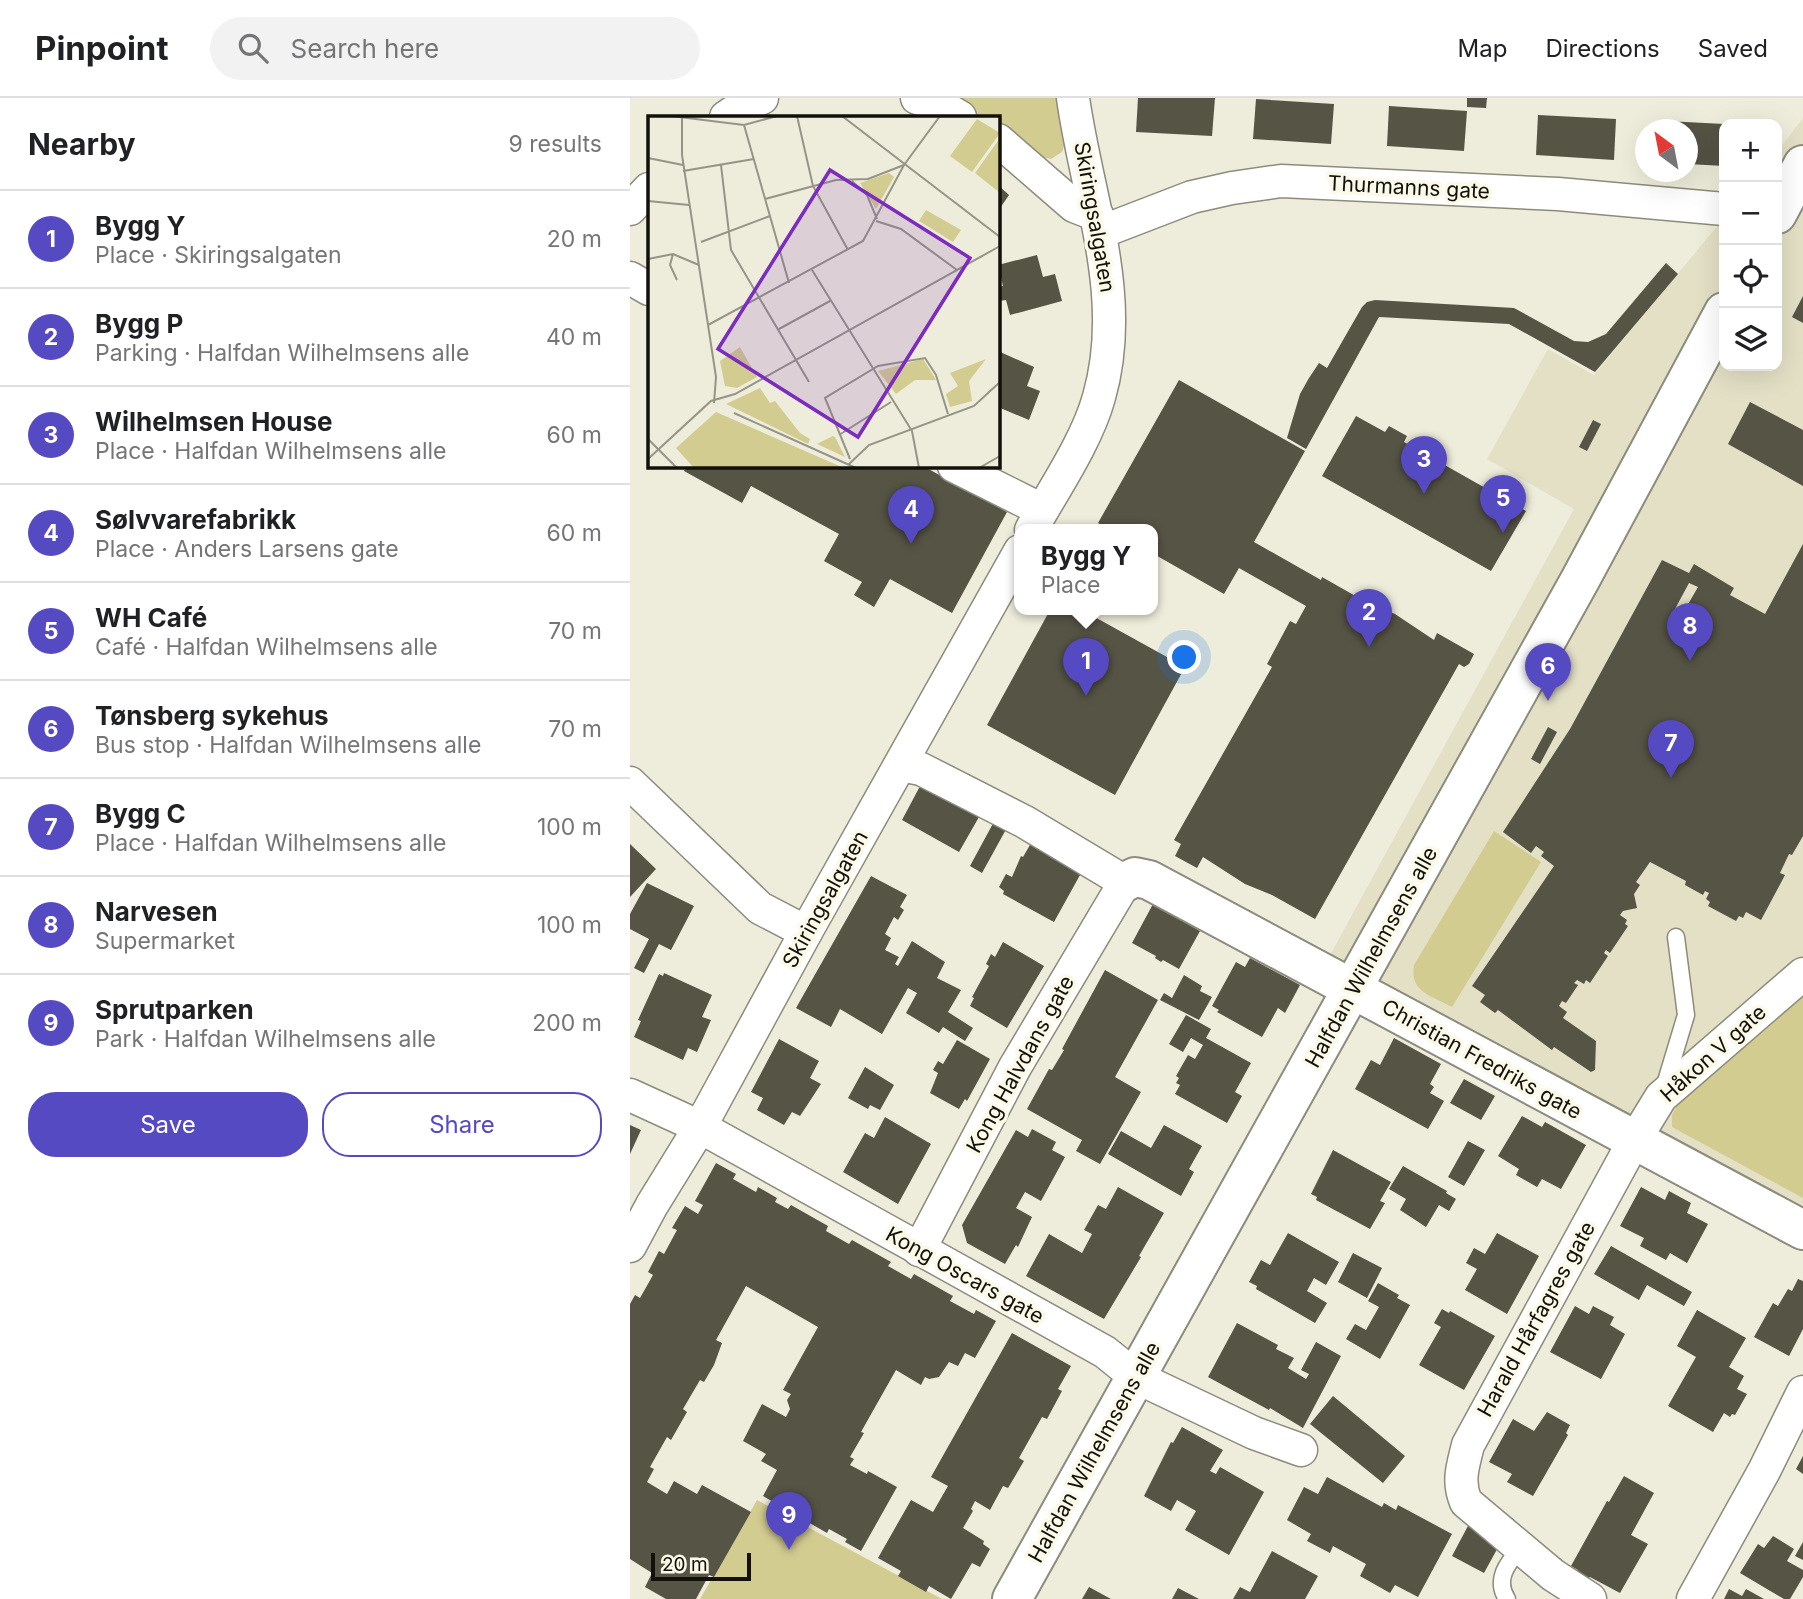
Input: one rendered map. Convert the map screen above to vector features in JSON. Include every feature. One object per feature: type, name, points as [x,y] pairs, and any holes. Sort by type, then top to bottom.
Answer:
[{"type":"main road","points":[[1782,205],[1803,165]]},
{"type":"main road","name":"Halfdan Wilhelmsens alle","points":[[1012,1599],[1580,580],[1719,321]]},
{"type":"main road","name":"Christian Fredriks gate","points":[[1125,882],[1135,877],[1149,880],[1803,1230]]},
{"type":"street","points":[[728,116],[762,98]]},
{"type":"street","points":[[917,98],[943,107],[958,116]]},
{"type":"street","name":"Skiringsalgaten","points":[[1037,520],[1067,468],[1089,422],[1099,399],[1108,357],[1110,303],[1099,224],[1073,98]]},
{"type":"street","points":[[999,141],[1074,206],[1099,224]]},
{"type":"street","name":"Thurmanns gate","points":[[1099,224],[1192,197],[1281,181],[1558,194],[1719,209]]},
{"type":"street","points":[[630,209],[648,190]]},
{"type":"street","points":[[630,278],[648,288]]},
{"type":"street","points":[[956,467],[1037,520]]},
{"type":"street","name":"Skiringsalgaten","points":[[630,1246],[700,1128],[806,932],[1014,562]]},
{"type":"street","name":"Christian Fredriks gate","points":[[901,765],[921,769],[1025,822],[1125,882]]},
{"type":"street","points":[[630,783],[760,908],[806,932]]},
{"type":"street","name":"Kong Halvdans gate","points":[[919,1250],[1015,1067],[1125,882]]},
{"type":"street","name":"Håkon V gate","points":[[1634,1141],[1661,1097],[1803,974]]},
{"type":"street","name":"Kong Oscars gate","points":[[630,1095],[700,1128],[1105,1352],[1136,1377],[1254,1433],[1301,1450]]},
{"type":"street","name":"Harald Hårfagres gate","points":[[1521,1547],[1466,1502],[1461,1489],[1461,1474],[1473,1435],[1634,1141]]},
{"type":"street","points":[[1693,1599],[1764,1471],[1803,1392]]},
{"type":"street","points":[[1521,1547],[1553,1575],[1590,1599]]},
{"type":"lane","points":[[1661,1097],[1686,1015],[1676,937]]},
{"type":"lane","points":[[1507,1599],[1502,1580],[1506,1566],[1521,1547]]},
{"type":"shaded area","points":[[953,98],[1056,98],[1065,143],[1062,152],[1051,159],[1036,156],[999,129],[999,116],[981,116]]},
{"type":"shaded area","points":[[1803,118],[1803,1213],[1329,957],[1574,509],[1487,459],[1548,349],[1594,375],[1719,224],[1719,371],[1782,371],[1782,145]]},
{"type":"shaded area","points":[[1494,831],[1541,862],[1452,1007],[1419,987],[1413,974],[1414,965]]},
{"type":"shaded area","points":[[1803,990],[1803,1198],[1672,1127],[1672,1115],[1679,1102]]},
{"type":"shaded area","points":[[757,1500],[942,1599],[700,1599]]},
{"type":"building","points":[[1138,98],[1215,98],[1212,136],[1136,132]]},
{"type":"building","points":[[1467,98],[1487,98],[1486,108],[1467,107]]},
{"type":"building","points":[[1256,99],[1334,104],[1331,144],[1253,139]]},
{"type":"building","points":[[1389,106],[1467,111],[1464,151],[1387,146]]},
{"type":"building","points":[[1538,115],[1616,119],[1614,160],[1536,155]]},
{"type":"building","points":[[1698,123],[1719,124],[1719,166],[1698,165]]},
{"type":"building","points":[[999,186],[1009,195],[999,210]]},
{"type":"building","points":[[1037,255],[1043,277],[1055,274],[1062,301],[1010,315],[1006,300],[999,301],[999,287],[1003,286],[999,265]]},
{"type":"building","points":[[1666,263],[1678,274],[1595,372],[1509,324],[1379,317],[1306,449],[1287,438],[1300,394],[1309,378],[1319,363],[1327,368],[1367,302],[1375,300],[1514,308],[1574,341],[1588,342],[1606,334]]},
{"type":"building","points":[[1803,296],[1803,323],[1792,317]]},
{"type":"building","points":[[999,351],[1034,367],[1027,386],[1040,391],[1029,420],[999,407]]},
{"type":"building","points":[[1179,380],[1305,451],[1254,542],[1321,580],[1322,577],[1366,602],[1395,614],[1434,640],[1437,633],[1474,654],[1469,664],[1464,667],[1459,664],[1315,919],[1272,895],[1245,884],[1203,857],[1197,868],[1175,856],[1181,844],[1174,840],[1272,667],[1267,664],[1290,621],[1296,624],[1306,606],[1239,568],[1224,594],[1158,556],[1158,524],[1098,523]]},
{"type":"building","points":[[1750,402],[1803,430],[1803,486],[1728,444]]},
{"type":"building","points":[[1356,416],[1385,432],[1389,426],[1407,436],[1404,442],[1526,511],[1491,571],[1322,476]]},
{"type":"building","points":[[1593,420],[1601,424],[1587,451],[1579,447]]},
{"type":"building","points":[[684,467],[925,467],[1007,512],[952,613],[890,579],[874,607],[854,595],[862,582],[824,561],[839,534],[751,486],[742,503],[684,471],[686,468]]},
{"type":"building","points":[[1803,544],[1803,836],[1792,855],[1789,854],[1780,873],[1785,875],[1761,920],[1746,912],[1743,918],[1739,916],[1736,921],[1708,906],[1710,902],[1706,899],[1709,893],[1705,891],[1703,895],[1685,885],[1686,881],[1650,862],[1636,882],[1640,885],[1634,894],[1637,908],[1623,911],[1620,915],[1627,920],[1625,924],[1628,926],[1610,953],[1606,950],[1604,953],[1608,956],[1590,983],[1586,980],[1584,984],[1577,980],[1574,983],[1578,985],[1566,1003],[1562,1001],[1559,1006],[1567,1012],[1563,1018],[1596,1041],[1595,1070],[1591,1072],[1554,1047],[1552,1050],[1498,1010],[1495,1013],[1480,1002],[1485,995],[1472,986],[1554,866],[1541,856],[1544,852],[1536,846],[1531,853],[1503,832],[1570,729],[1662,560],[1689,573],[1694,564],[1734,588],[1730,595],[1765,614]],"holes":[[[1689,583],[1698,587],[1683,613],[1675,609]]]},
{"type":"building","points":[[1047,615],[1091,615],[1185,667],[1115,795],[987,725]]},
{"type":"building","points":[[1548,727],[1557,732],[1540,764],[1531,759]]},
{"type":"building","points":[[937,783],[983,810],[959,852],[902,820],[919,788]]},
{"type":"building","points":[[996,818],[1009,824],[982,873],[970,866]]},
{"type":"building","points":[[1034,838],[1085,866],[1054,922],[1003,894],[1004,891],[999,887],[1006,874],[1012,877],[1021,856],[1023,857]]},
{"type":"building","points":[[630,844],[656,869],[630,897]]},
{"type":"building","points":[[871,876],[907,895],[900,907],[904,910],[898,920],[894,917],[885,934],[891,938],[885,950],[899,957],[895,964],[898,966],[912,941],[945,962],[937,978],[961,990],[948,1012],[973,1028],[965,1041],[943,1027],[939,1033],[906,1013],[917,993],[908,988],[882,1034],[840,1009],[831,1027],[796,1008]]},
{"type":"building","points":[[647,883],[694,906],[671,950],[659,944],[644,973],[634,968],[649,939],[630,929],[630,914]]},
{"type":"building","points":[[1153,904],[1200,931],[1179,969],[1163,960],[1161,962],[1156,956],[1132,943]]},
{"type":"building","points":[[1003,942],[1044,966],[1007,1028],[970,1006],[989,966],[986,964],[991,954],[995,957]]},
{"type":"building","points":[[1250,958],[1300,985],[1285,1013],[1278,1008],[1262,1037],[1217,1012],[1219,1010],[1212,1006],[1236,962],[1245,967]]},
{"type":"building","points":[[1105,970],[1158,1000],[1115,1077],[1141,1092],[1100,1164],[1076,1151],[1082,1140],[1027,1109],[1049,1069],[1052,1070],[1064,1050],[1062,1049]]},
{"type":"building","points":[[664,973],[712,995],[702,1017],[711,1020],[697,1052],[688,1048],[683,1060],[634,1037],[641,1021],[638,1020],[659,974],[663,976]]},
{"type":"building","points":[[1184,975],[1202,986],[1200,991],[1212,997],[1199,1020],[1160,1000],[1164,993],[1172,998]]},
{"type":"building","points":[[1186,1015],[1211,1029],[1206,1038],[1251,1063],[1235,1092],[1242,1096],[1227,1123],[1175,1094],[1180,1085],[1176,1083],[1179,1078],[1176,1076],[1188,1055],[1195,1059],[1203,1045],[1191,1038],[1183,1052],[1169,1044]]},
{"type":"building","points":[[1394,1038],[1441,1064],[1430,1084],[1434,1087],[1430,1093],[1444,1101],[1428,1129],[1355,1089],[1371,1060],[1380,1065]]},
{"type":"building","points":[[779,1039],[819,1061],[810,1078],[821,1084],[800,1116],[792,1112],[784,1125],[757,1110],[763,1098],[751,1092]]},
{"type":"building","points":[[957,1040],[990,1059],[967,1101],[965,1099],[959,1109],[930,1093],[938,1073],[933,1070],[938,1061],[943,1064]]},
{"type":"building","points":[[865,1067],[894,1085],[880,1110],[870,1105],[868,1109],[848,1098]]},
{"type":"building","points":[[1464,1079],[1495,1096],[1481,1120],[1450,1103]]},
{"type":"building","points":[[1522,1116],[1542,1127],[1545,1122],[1586,1145],[1561,1189],[1542,1179],[1537,1187],[1516,1175],[1519,1169],[1498,1156]]},
{"type":"building","points":[[885,1117],[931,1144],[898,1204],[843,1172],[865,1133],[874,1138]]},
{"type":"building","points":[[630,1125],[641,1130],[630,1154]]},
{"type":"building","points":[[1164,1125],[1202,1146],[1189,1169],[1194,1172],[1181,1196],[1108,1154],[1121,1131],[1151,1148]]},
{"type":"building","points":[[1032,1129],[1056,1142],[1052,1150],[1065,1157],[1041,1201],[1025,1192],[1016,1208],[1032,1217],[1018,1247],[1016,1245],[1005,1264],[967,1243],[962,1225],[1016,1130],[1028,1137]]},
{"type":"building","points":[[1468,1141],[1485,1150],[1464,1186],[1448,1177]]},
{"type":"building","points":[[1333,1150],[1391,1182],[1380,1201],[1385,1203],[1370,1229],[1316,1200],[1317,1197],[1311,1194]]},
{"type":"building","points":[[716,1163],[736,1174],[733,1179],[756,1192],[758,1187],[777,1198],[775,1202],[788,1209],[791,1205],[828,1226],[826,1231],[849,1244],[852,1240],[891,1262],[888,1266],[911,1279],[914,1274],[953,1296],[950,1301],[974,1314],[976,1310],[996,1321],[975,1358],[965,1353],[958,1366],[949,1362],[939,1377],[925,1377],[921,1385],[896,1370],[850,1457],[854,1459],[850,1465],[867,1474],[868,1471],[897,1487],[861,1551],[845,1542],[847,1539],[829,1529],[827,1533],[763,1496],[777,1470],[761,1461],[766,1454],[743,1441],[762,1404],[786,1417],[790,1409],[787,1400],[791,1394],[783,1390],[818,1327],[746,1286],[716,1340],[722,1343],[714,1365],[704,1382],[700,1380],[683,1409],[687,1412],[671,1440],[667,1437],[650,1467],[654,1469],[647,1482],[667,1494],[674,1481],[697,1494],[702,1485],[751,1512],[714,1577],[709,1575],[696,1599],[666,1599],[645,1587],[652,1573],[630,1559],[630,1304],[635,1295],[640,1298],[653,1275],[648,1272],[659,1251],[664,1254],[677,1230],[672,1228],[685,1206],[698,1214],[703,1205],[695,1201]]},
{"type":"building","points":[[1403,1166],[1456,1199],[1449,1211],[1439,1205],[1426,1227],[1400,1210],[1406,1199],[1389,1189]]},
{"type":"building","points":[[1118,1187],[1164,1213],[1104,1319],[1026,1276],[1049,1234],[1082,1253],[1092,1234],[1084,1230],[1098,1205],[1106,1209]]},
{"type":"building","points":[[1641,1187],[1665,1200],[1669,1191],[1691,1203],[1687,1213],[1708,1224],[1687,1263],[1670,1253],[1666,1260],[1640,1246],[1644,1238],[1620,1226]]},
{"type":"building","points":[[1288,1233],[1339,1262],[1326,1285],[1314,1278],[1307,1291],[1327,1303],[1315,1323],[1256,1289],[1257,1286],[1249,1282],[1261,1260],[1270,1265]]},
{"type":"building","points":[[1497,1233],[1539,1256],[1507,1314],[1465,1290],[1477,1269],[1466,1263],[1474,1248],[1485,1254]]},
{"type":"building","points":[[1611,1246],[1692,1292],[1684,1306],[1647,1285],[1639,1300],[1594,1274]]},
{"type":"building","points":[[1353,1253],[1382,1268],[1367,1298],[1338,1282]]},
{"type":"building","points":[[1798,1279],[1803,1281],[1803,1329],[1789,1356],[1754,1337],[1773,1303],[1778,1306],[1788,1289],[1792,1291]]},
{"type":"building","points":[[1378,1283],[1410,1305],[1380,1359],[1346,1339],[1355,1324],[1366,1330],[1379,1307],[1368,1301]]},
{"type":"building","points":[[1575,1306],[1589,1314],[1593,1306],[1614,1317],[1610,1325],[1625,1334],[1601,1379],[1550,1352]]},
{"type":"building","points":[[1442,1309],[1495,1336],[1464,1390],[1419,1365],[1441,1327],[1434,1323]]},
{"type":"building","points":[[1697,1310],[1746,1338],[1729,1367],[1744,1376],[1737,1389],[1747,1394],[1735,1415],[1730,1417],[1724,1413],[1713,1432],[1668,1406],[1696,1357],[1677,1346]]},
{"type":"building","points":[[1237,1323],[1278,1345],[1276,1349],[1294,1358],[1288,1368],[1306,1379],[1309,1374],[1301,1370],[1316,1342],[1341,1356],[1303,1428],[1208,1377]]},
{"type":"building","points":[[1012,1333],[1071,1366],[1058,1389],[1062,1391],[1047,1419],[1042,1417],[1019,1458],[1024,1461],[1008,1488],[1003,1486],[990,1510],[975,1501],[971,1509],[973,1511],[963,1528],[984,1541],[983,1544],[990,1549],[980,1567],[972,1563],[951,1599],[929,1586],[926,1592],[898,1576],[901,1571],[878,1558],[911,1500],[933,1512],[948,1486],[931,1477]]},
{"type":"building","points":[[1333,1396],[1405,1456],[1383,1483],[1310,1424]]},
{"type":"building","points":[[1547,1412],[1570,1425],[1566,1433],[1568,1435],[1533,1496],[1507,1482],[1512,1474],[1489,1462],[1513,1419],[1534,1431]]},
{"type":"building","points":[[1182,1427],[1223,1450],[1210,1471],[1216,1474],[1220,1467],[1264,1492],[1229,1555],[1185,1530],[1196,1511],[1177,1500],[1171,1511],[1144,1496],[1171,1442],[1173,1443]]},
{"type":"building","points":[[1803,1456],[1803,1474],[1796,1469]]},
{"type":"building","points":[[1624,1476],[1654,1493],[1631,1535],[1648,1544],[1620,1593],[1590,1577],[1587,1579],[1578,1575],[1578,1570],[1571,1566]]},
{"type":"building","points":[[1327,1477],[1382,1507],[1384,1503],[1396,1510],[1398,1505],[1452,1534],[1418,1597],[1395,1585],[1390,1593],[1360,1576],[1366,1564],[1333,1546],[1330,1553],[1307,1541],[1311,1534],[1287,1520],[1304,1487],[1318,1494]]},
{"type":"building","points":[[1469,1524],[1501,1542],[1484,1573],[1452,1556]]},
{"type":"building","points":[[1773,1536],[1794,1549],[1787,1561],[1803,1570],[1803,1577],[1790,1599],[1784,1599],[1740,1573],[1758,1544],[1764,1548]]},
{"type":"building","points":[[1803,1542],[1803,1560],[1795,1556]]},
{"type":"building","points":[[1272,1551],[1318,1576],[1305,1599],[1233,1599],[1240,1587],[1250,1592]]},
{"type":"building","points":[[1089,1587],[1111,1599],[1082,1599]]},
{"type":"building","points":[[1178,1588],[1199,1599],[1172,1599]]},
{"type":"building","points":[[1729,1589],[1742,1596],[1746,1589],[1764,1599],[1724,1599]]},
{"type":"place","name":"Wilhelmsen House","points":[[1424,494]]},
{"type":"place","name":"WH Café","points":[[1503,533]]},
{"type":"place","name":"Sølvvarefabrikk","points":[[911,544]]},
{"type":"place","name":"Bygg P","points":[[1369,647]]},
{"type":"place","name":"Narvesen","points":[[1690,661]]},
{"type":"place","name":"Bygg Y","points":[[1086,696]]},
{"type":"place","name":"Tønsberg sykehus","points":[[1548,701]]},
{"type":"place","name":"Bygg C","points":[[1671,778]]},
{"type":"place","name":"Sprutparken","points":[[789,1550]]}]
